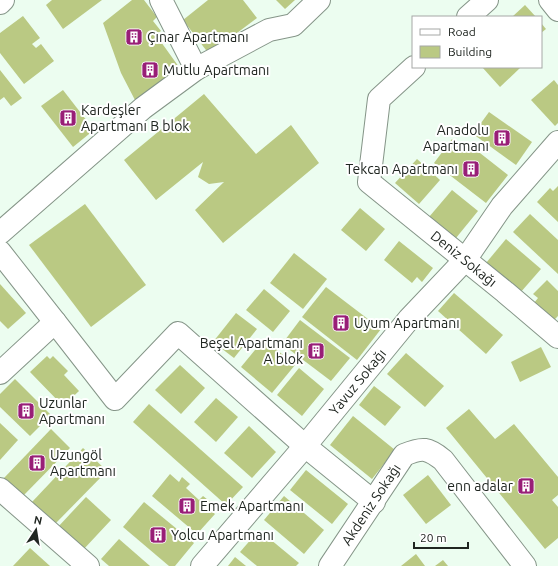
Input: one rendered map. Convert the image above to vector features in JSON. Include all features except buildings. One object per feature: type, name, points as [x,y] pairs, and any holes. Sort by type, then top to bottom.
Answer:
[{"type":"street","points":[[161,0],[196,68]]},
{"type":"street","points":[[0,233],[143,108],[196,68],[268,30],[293,25],[319,0]]},
{"type":"street","points":[[469,16],[487,0]]},
{"type":"street","points":[[550,0],[558,10]]},
{"type":"street","name":"Deniz Sokağı","points":[[413,68],[379,99],[369,182],[506,292],[558,337]]},
{"type":"street","name":"Yavuz Sokağı","points":[[202,566],[305,446],[409,319],[465,260],[502,206],[558,142]]},
{"type":"street","points":[[0,252],[115,399],[178,333],[305,446],[374,502]]},
{"type":"street","points":[[0,373],[55,322]]},
{"type":"street","name":"Akdeniz Sokağı","points":[[336,563],[404,455],[418,449],[433,452],[443,460],[525,566]]},
{"type":"street","points":[[0,489],[88,566]]},
{"type":"place","name":"Çınar Apartmanı","points":[[134,37]]},
{"type":"place","name":"Mutlu Apartmanı","points":[[150,70]]},
{"type":"place","name":"Kardeşler Apartmanı B blok","points":[[68,118]]},
{"type":"place","name":"Anadolu Apartmanı","points":[[502,138]]},
{"type":"place","name":"Tekcan Apartmanı","points":[[471,169]]},
{"type":"place","name":"Uyum Apartmanı","points":[[341,323]]},
{"type":"place","name":"Beşel Apartmanı A blok","points":[[316,351]]},
{"type":"place","name":"Uzunlar Apartmanı","points":[[26,411]]},
{"type":"place","name":"Uzungöl Apartmanı","points":[[37,463]]},
{"type":"place","name":"enn adalar","points":[[526,486]]},
{"type":"place","name":"Emek Apartmanı","points":[[187,506]]},
{"type":"place","name":"Yolcu Apartmanı","points":[[158,535]]}]
